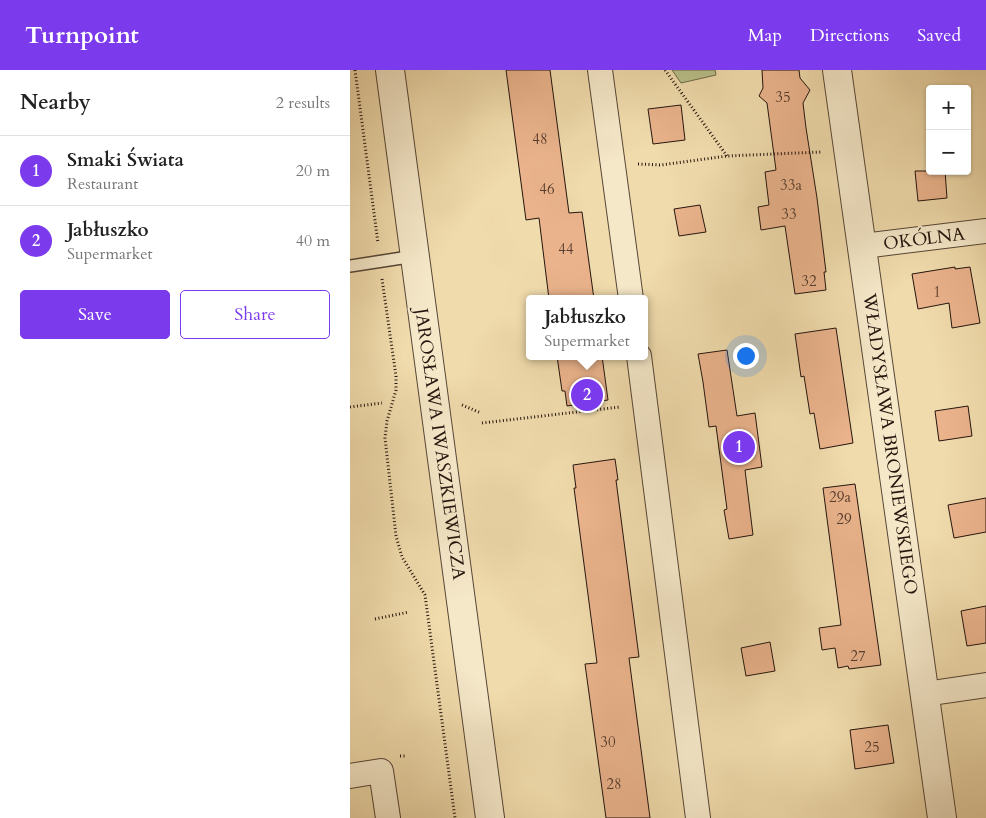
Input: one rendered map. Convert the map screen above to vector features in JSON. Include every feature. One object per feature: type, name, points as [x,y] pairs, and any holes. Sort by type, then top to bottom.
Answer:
[{"type":"street","name":"JAROSŁAWA IWASZKIEWICZA","points":[[390,70],[490,818]]},
{"type":"street","points":[[600,70],[630,295]]},
{"type":"street","name":"WŁADYSŁAWA BRONIEWSKIEGO","points":[[837,70],[942,818]]},
{"type":"street","name":"OKÓLNA","points":[[863,246],[986,232]]},
{"type":"street","points":[[640,360],[698,818]]},
{"type":"street","points":[[925,694],[986,685]]},
{"type":"street","points":[[350,776],[381,771],[388,818]]},
{"type":"lane","points":[[350,266],[416,256]]},
{"type":"path","points":[[355,70],[379,251]]},
{"type":"path","points":[[665,70],[726,156]]},
{"type":"path","points":[[612,164],[661,164],[726,156],[824,152]]},
{"type":"path","points":[[381,275],[396,376],[396,390],[387,421],[385,438],[396,536],[402,557],[425,595],[455,818]]},
{"type":"path","points":[[454,402],[481,413]]},
{"type":"path","points":[[482,422],[584,412],[645,403]]},
{"type":"path","points":[[350,407],[382,404]]},
{"type":"path","points":[[375,619],[409,612]]},
{"type":"green space","points":[[672,70],[715,70],[716,75],[681,83]]},
{"type":"building","points":[[506,70],[550,70],[569,213],[582,212],[593,295],[549,295],[539,218],[526,220]]},
{"type":"building","points":[[762,70],[799,70],[800,78],[810,90],[803,103],[817,198],[826,272],[824,272],[826,290],[795,294],[785,226],[761,230],[758,207],[769,205],[765,172],[776,170],[767,103],[759,96],[763,88]]},
{"type":"building","points":[[681,105],[685,140],[653,144],[648,109]]},
{"type":"building","points":[[915,171],[926,171],[926,175],[945,175],[947,198],[918,201]]},
{"type":"building","points":[[700,205],[706,232],[679,236],[674,209]]},
{"type":"building","points":[[955,267],[955,269],[970,267],[980,323],[952,328],[949,303],[918,309],[912,274]]},
{"type":"building","points":[[836,328],[853,443],[820,449],[814,413],[810,414],[804,376],[801,377],[795,334]]},
{"type":"building","points":[[727,350],[737,416],[755,413],[762,467],[745,470],[753,535],[729,539],[724,510],[727,509],[716,426],[709,427],[698,354]]},
{"type":"building","points":[[558,360],[603,360],[608,400],[567,406],[565,391],[562,391]]},
{"type":"building","points":[[968,406],[972,436],[939,441],[935,411]]},
{"type":"building","points":[[615,459],[618,480],[616,480],[639,657],[629,658],[650,818],[606,818],[585,664],[597,663],[574,488],[576,488],[573,465]]},
{"type":"building","points":[[855,484],[881,665],[849,669],[848,666],[838,668],[835,648],[822,650],[819,628],[841,625],[823,488]]},
{"type":"building","points":[[986,498],[986,532],[954,538],[948,505]]},
{"type":"building","points":[[986,606],[986,643],[967,646],[961,611]]},
{"type":"building","points":[[770,642],[775,671],[746,676],[741,648]]},
{"type":"building","points":[[888,725],[894,763],[855,769],[850,730]]},
{"type":"place","name":"Jabłuszko","points":[[587,395]]},
{"type":"place","name":"Smaki Świata","points":[[739,447]]}]
